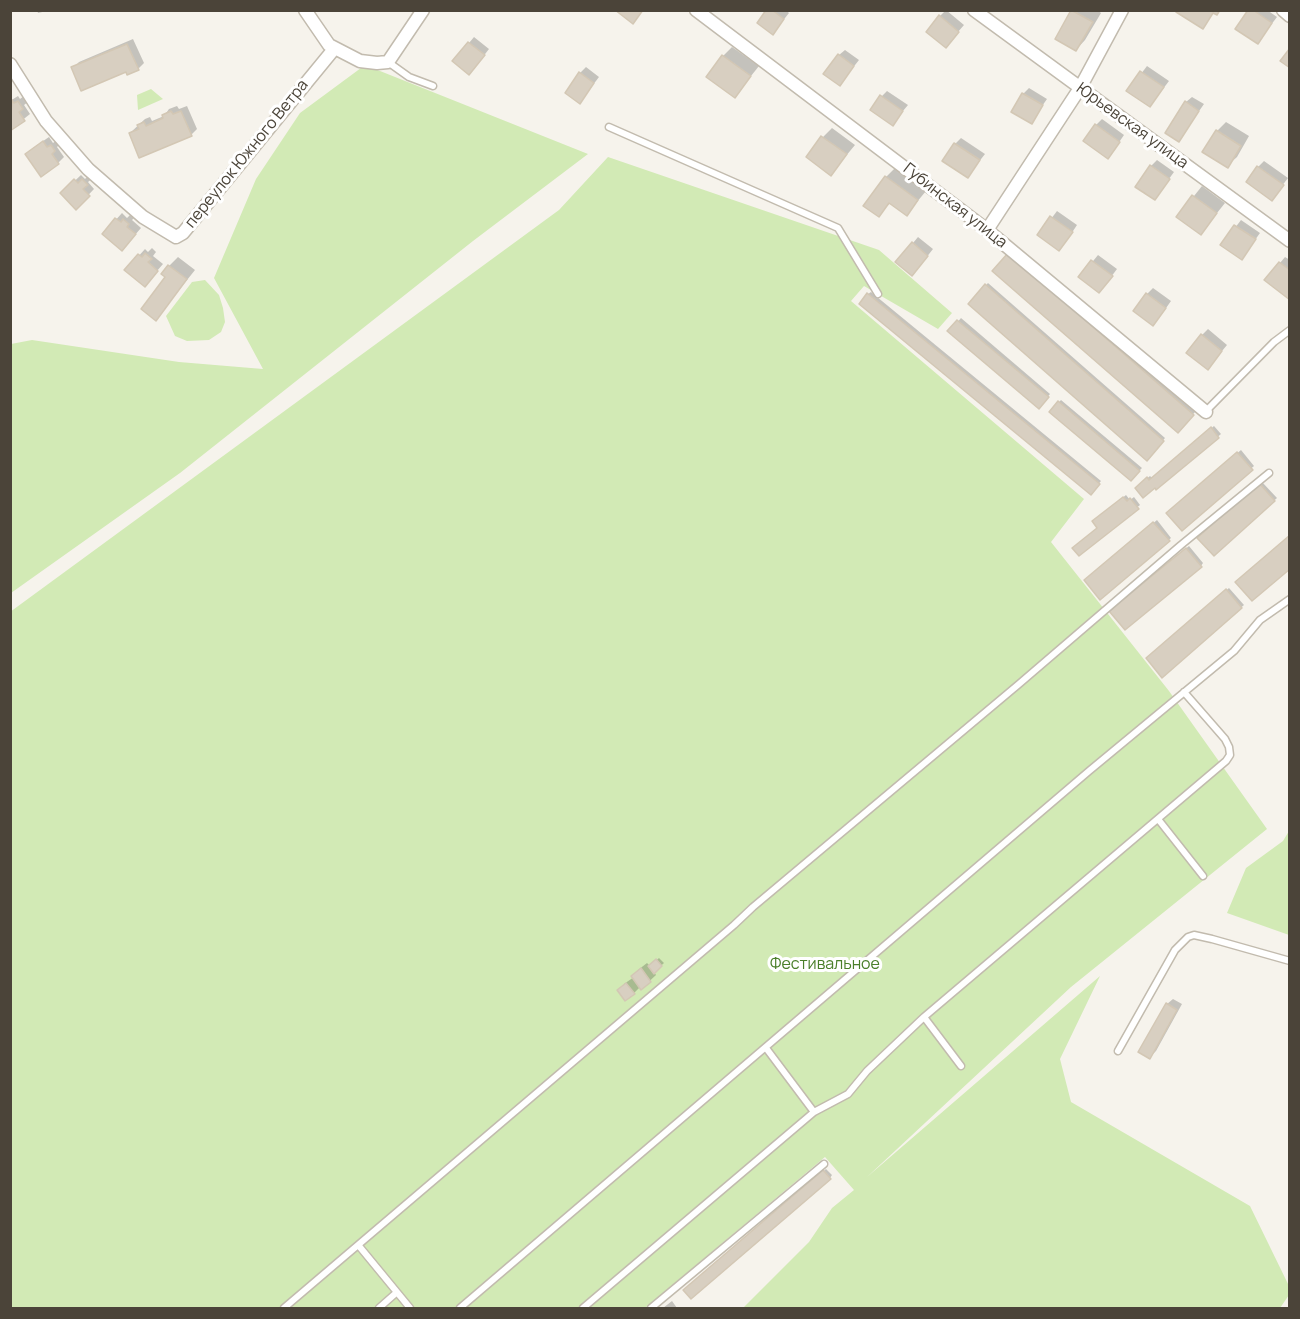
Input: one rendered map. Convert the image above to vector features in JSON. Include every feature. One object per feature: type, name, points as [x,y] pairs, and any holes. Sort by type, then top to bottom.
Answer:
[{"type":"street","points":[[305,10],[334,49],[360,61],[388,62],[423,10]]},
{"type":"street","name":"Губинская улица","points":[[696,10],[987,230],[1206,412]]},
{"type":"street","name":"Юрьевская улица","points":[[974,10],[1290,241]]},
{"type":"street","points":[[987,230],[1080,88],[1122,10]]},
{"type":"street","points":[[1283,10],[1290,16]]},
{"type":"street","name":"переулок Южного Ветра","points":[[10,64],[46,121],[88,170],[143,217],[176,237],[183,233],[334,49]]},
{"type":"lane","points":[[388,62],[409,77],[434,86]]},
{"type":"lane","points":[[609,126],[748,190],[838,228],[878,294]]},
{"type":"lane","points":[[1206,412],[1274,342],[1290,330]]},
{"type":"lane","points":[[284,1308],[762,899],[1269,473]]},
{"type":"lane","points":[[460,1308],[1234,651],[1260,620],[1290,599]]},
{"type":"lane","points":[[583,1308],[814,1112],[848,1094],[867,1071],[924,1017],[1221,766],[1230,755],[1225,739],[1184,692]]},
{"type":"lane","points":[[1158,819],[1203,876]]},
{"type":"lane","points":[[1118,1051],[1175,950],[1188,937],[1194,935],[1212,939],[1290,961]]},
{"type":"lane","points":[[924,1017],[961,1066]]},
{"type":"lane","points":[[766,1048],[814,1112]]},
{"type":"lane","points":[[651,1308],[824,1164]]},
{"type":"lane","points":[[359,1246],[410,1308]]},
{"type":"lane","points":[[379,1308],[396,1293]]},
{"type":"green space","points":[[365,65],[588,154],[473,241],[180,473],[11,593],[11,344],[32,340],[179,362],[263,369],[214,278],[256,179],[300,113]]},
{"type":"green space","points":[[151,89],[163,99],[138,110],[137,95]]},
{"type":"green space","name":"Фестивальное","points":[[608,157],[879,250],[952,313],[938,329],[864,286],[851,301],[1084,499],[1051,542],[1169,691],[1267,829],[1071,987],[867,1177],[1100,976],[1060,1059],[1071,1102],[1250,1206],[1289,1286],[1289,1295],[1280,1308],[743,1308],[809,1242],[832,1208],[854,1190],[825,1157],[645,1308],[11,1308],[10,612],[559,210]]},
{"type":"green space","points":[[205,280],[219,295],[225,322],[221,332],[209,340],[187,341],[175,336],[166,316],[192,282]]},
{"type":"green space","points":[[1289,831],[1289,935],[1227,913],[1246,868],[1283,841]]},
{"type":"building","points":[[615,10],[643,10],[633,24]]},
{"type":"building","points":[[766,10],[772,10],[784,19],[773,35],[757,23]]},
{"type":"building","points":[[1071,10],[1093,22],[1076,51],[1055,39]]},
{"type":"building","points":[[1177,10],[1220,10],[1217,15],[1213,13],[1203,29],[1176,12]]},
{"type":"building","points":[[1248,10],[1253,10],[1272,23],[1258,44],[1235,29]]},
{"type":"building","points":[[939,15],[959,32],[946,48],[926,32]]},
{"type":"building","points":[[468,42],[485,55],[469,75],[452,61]]},
{"type":"building","points":[[127,44],[139,70],[127,75],[126,72],[81,91],[71,67]]},
{"type":"building","points":[[1290,48],[1290,68],[1280,61]]},
{"type":"building","points":[[838,54],[854,66],[840,86],[823,74]]},
{"type":"building","points":[[722,55],[751,76],[735,98],[706,77]]},
{"type":"building","points":[[1140,71],[1164,87],[1150,107],[1126,91]]},
{"type":"building","points":[[579,72],[594,83],[580,104],[565,93]]},
{"type":"building","points":[[1022,93],[1043,105],[1032,124],[1011,112]]},
{"type":"building","points":[[880,95],[903,111],[893,126],[870,110]]},
{"type":"building","points":[[12,100],[14,103],[18,101],[23,109],[19,112],[25,121],[10,131]]},
{"type":"building","points":[[1185,101],[1199,111],[1179,142],[1165,133]]},
{"type":"building","points":[[171,111],[173,114],[181,111],[192,136],[139,158],[129,133],[139,129],[137,125],[144,122],[146,126],[163,118],[162,115]]},
{"type":"building","points":[[1095,124],[1120,142],[1108,159],[1083,141]]},
{"type":"building","points":[[1216,130],[1241,146],[1228,168],[1202,152]]},
{"type":"building","points":[[821,136],[847,154],[831,176],[806,157]]},
{"type":"building","points":[[43,141],[47,147],[51,145],[55,151],[52,154],[59,164],[41,177],[25,154]]},
{"type":"building","points":[[954,143],[980,160],[968,178],[942,161]]},
{"type":"building","points":[[1150,165],[1170,179],[1155,200],[1135,187]]},
{"type":"building","points":[[1257,166],[1284,185],[1272,201],[1246,182]]},
{"type":"building","points":[[885,176],[918,200],[907,216],[889,203],[879,217],[863,206]]},
{"type":"building","points":[[74,179],[78,183],[82,179],[88,185],[83,189],[90,196],[76,210],[60,193]]},
{"type":"building","points":[[1192,195],[1217,213],[1201,235],[1176,217]]},
{"type":"building","points":[[1050,216],[1073,232],[1059,251],[1037,235]]},
{"type":"building","points":[[115,218],[121,222],[123,219],[129,224],[127,227],[136,234],[122,251],[102,234]]},
{"type":"building","points":[[1234,225],[1256,239],[1242,260],[1220,245]]},
{"type":"building","points":[[912,242],[928,256],[912,276],[895,262]]},
{"type":"building","points":[[145,253],[152,259],[148,262],[158,271],[145,287],[124,270],[138,254],[142,257]]},
{"type":"building","points":[[1008,253],[1194,415],[1178,433],[992,271]]},
{"type":"building","points":[[1091,260],[1113,276],[1099,293],[1078,277]]},
{"type":"building","points":[[1279,262],[1290,270],[1290,300],[1264,280]]},
{"type":"building","points":[[168,265],[187,279],[156,321],[141,309],[165,277],[161,274]]},
{"type":"building","points":[[985,284],[1164,441],[1147,461],[968,304]]},
{"type":"building","points":[[867,293],[1100,484],[1091,495],[859,304]]},
{"type":"building","points":[[1146,293],[1166,308],[1153,326],[1133,311]]},
{"type":"building","points":[[957,320],[1049,397],[1039,409],[947,331]]},
{"type":"building","points":[[1201,334],[1222,351],[1208,370],[1186,353]]},
{"type":"building","points":[[1058,401],[1140,471],[1131,481],[1049,412]]},
{"type":"building","points":[[1211,427],[1219,438],[1143,498],[1135,488],[1147,477],[1149,480]]},
{"type":"building","points":[[1237,452],[1253,470],[1182,531],[1166,513]]},
{"type":"building","points":[[1259,483],[1275,501],[1214,556],[1197,538]]},
{"type":"building","points":[[1123,497],[1127,501],[1130,498],[1139,509],[1079,556],[1072,548],[1097,528],[1092,521]]},
{"type":"building","points":[[1153,522],[1170,541],[1100,600],[1084,580]]},
{"type":"building","points":[[1290,535],[1290,569],[1252,601],[1235,582]]},
{"type":"building","points":[[1186,548],[1202,567],[1125,630],[1109,611]]},
{"type":"building","points":[[1226,589],[1242,608],[1162,678],[1146,658]]},
{"type":"building","points":[[656,959],[662,966],[654,974],[648,966]]},
{"type":"building","points":[[641,968],[651,982],[641,990],[631,976]]},
{"type":"building","points":[[626,983],[635,994],[625,1001],[617,990]]},
{"type":"building","points":[[1166,1003],[1177,1010],[1150,1059],[1138,1052]]},
{"type":"building","points":[[823,1170],[831,1179],[691,1299],[683,1290]]}]
